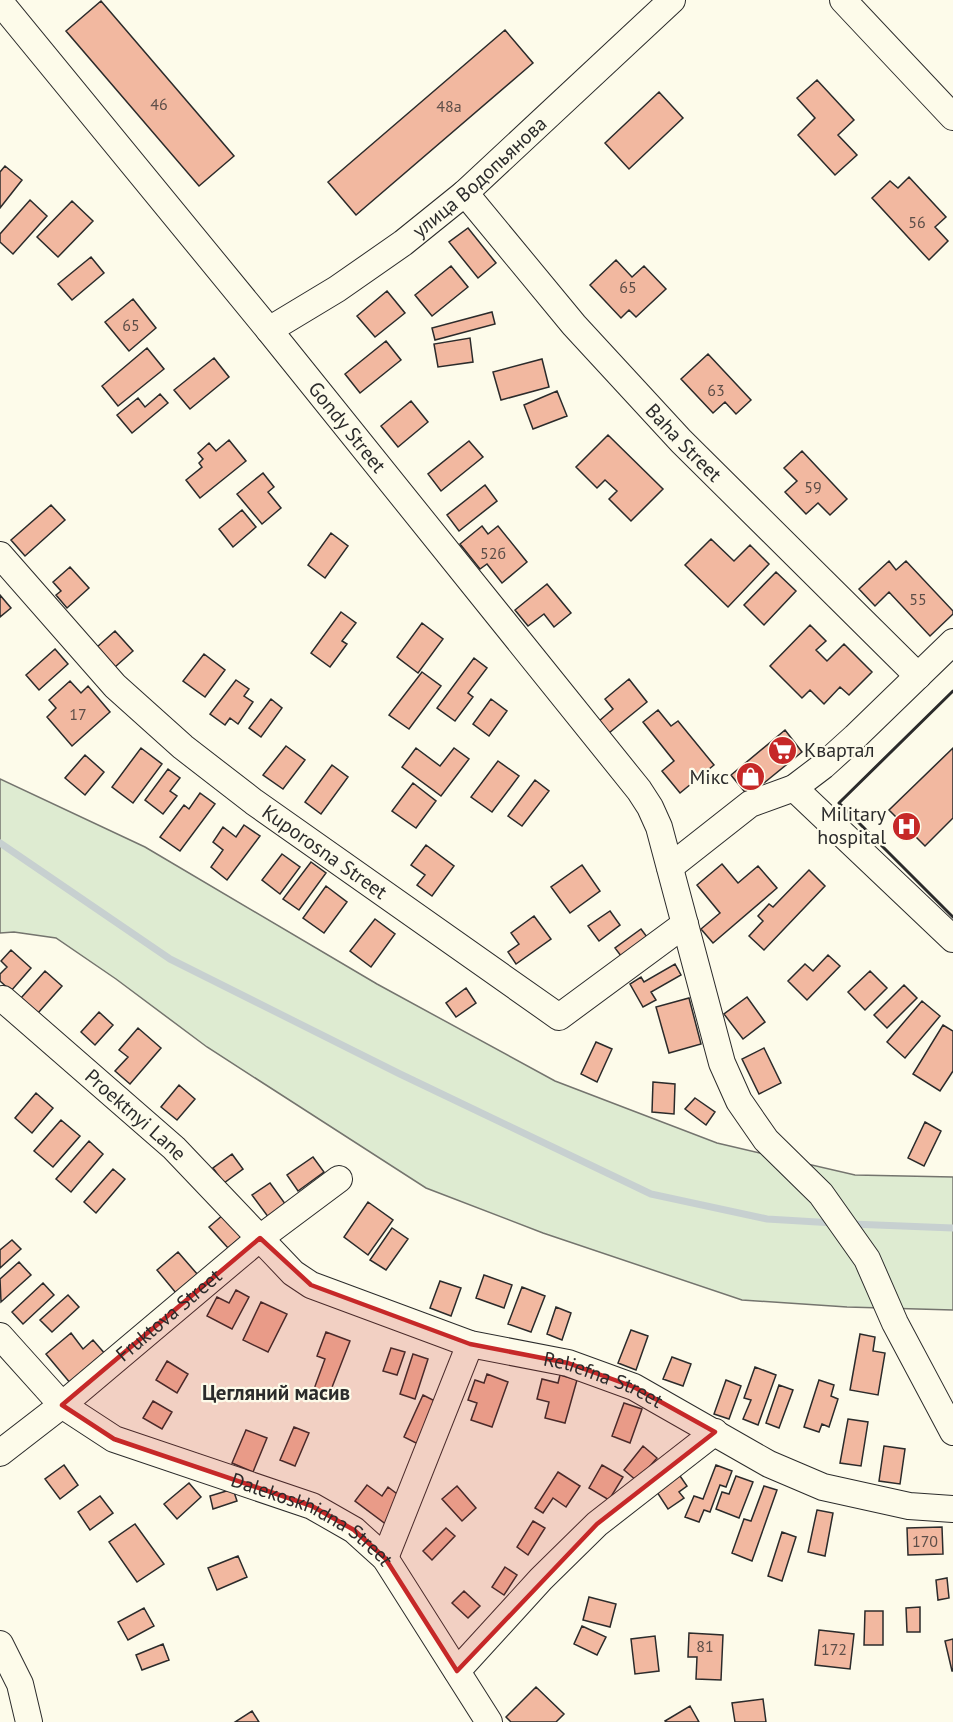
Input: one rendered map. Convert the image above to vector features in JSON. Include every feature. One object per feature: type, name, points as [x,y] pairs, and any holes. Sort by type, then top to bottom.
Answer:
[{"type":"street","name":"улица Водопьянова","points":[[269,330],[338,289],[403,243],[465,193],[672,0]]},
{"type":"street","points":[[843,0],[953,117]]},
{"type":"street","name":"Gondy Street","points":[[0,2],[269,330],[639,790],[659,827],[670,867]]},
{"type":"street","name":"Baha Street","points":[[465,193],[574,325],[681,441],[918,676]]},
{"type":"street","name":"Kuporosna Street","points":[[0,555],[115,686],[183,747],[254,802],[559,1017],[685,924]]},
{"type":"street","points":[[953,642],[855,738],[823,766],[794,788],[750,804],[670,867],[722,1063],[739,1101],[766,1140],[820,1194],[867,1259],[895,1323],[953,1431]]},
{"type":"street","points":[[794,788],[953,939]]},
{"type":"street","name":"Proektnyi Lane","points":[[3,999],[174,1148],[260,1238]]},
{"type":"street","name":"Fruktova Street","points":[[0,1453],[62,1405],[260,1238],[339,1179]]},
{"type":"street","name":"Reliefna Street","points":[[260,1238],[293,1273],[311,1286],[470,1344],[568,1363],[634,1387],[769,1464],[823,1487],[909,1506],[953,1509]]},
{"type":"street","name":"Dalekoskhidna Street","points":[[0,1336],[62,1405],[114,1439],[312,1506],[354,1530],[385,1558],[489,1722]]},
{"type":"street","points":[[385,1558],[470,1344]]},
{"type":"street","points":[[457,1671],[541,1579],[597,1524],[715,1432]]},
{"type":"street","points":[[0,1644],[20,1684],[29,1722]]},
{"type":"highlighted area","points":[[260,1238],[311,1285],[470,1344],[568,1363],[634,1387],[715,1432],[597,1524],[457,1671],[385,1558],[354,1530],[312,1506],[114,1439],[62,1405]]},
{"type":"green space","points":[[0,779],[145,847],[377,984],[555,1081],[717,1143],[855,1175],[953,1177],[953,1310],[847,1307],[742,1300],[543,1233],[426,1188],[207,1047],[116,979],[56,938],[14,932],[0,933]]},
{"type":"building","points":[[101,1],[234,156],[199,186],[66,31]]},
{"type":"building","points":[[505,30],[533,63],[356,215],[328,182]]},
{"type":"building","points":[[817,80],[854,120],[838,135],[857,155],[835,175],[798,135],[815,118],[797,98]]},
{"type":"building","points":[[659,92],[683,118],[629,169],[605,143]]},
{"type":"building","points":[[5,166],[22,180],[0,208],[0,172]]},
{"type":"building","points":[[909,177],[946,217],[935,227],[948,241],[929,260],[872,198],[890,181],[898,188]]},
{"type":"building","points":[[30,200],[47,216],[13,254],[0,242],[0,234]]},
{"type":"building","points":[[72,201],[93,221],[58,257],[37,237]]},
{"type":"building","points":[[468,228],[496,263],[478,278],[449,242]]},
{"type":"building","points":[[91,257],[104,273],[72,300],[58,284]]},
{"type":"building","points":[[616,260],[632,277],[644,266],[666,289],[636,317],[629,310],[621,318],[590,285]]},
{"type":"building","points":[[451,266],[468,287],[432,316],[415,295]]},
{"type":"building","points":[[387,291],[405,313],[375,337],[357,316]]},
{"type":"building","points":[[133,299],[156,328],[129,351],[105,322]]},
{"type":"building","points":[[492,312],[495,324],[435,340],[432,328]]},
{"type":"building","points":[[470,338],[473,362],[438,367],[434,344]]},
{"type":"building","points":[[386,341],[401,360],[360,393],[345,374]]},
{"type":"building","points":[[147,348],[164,369],[118,406],[102,386]]},
{"type":"building","points":[[708,354],[751,400],[736,414],[725,402],[713,413],[681,379]]},
{"type":"building","points":[[214,358],[229,377],[190,409],[174,390]]},
{"type":"building","points":[[542,359],[549,387],[501,400],[493,372]]},
{"type":"building","points":[[557,391],[567,416],[533,429],[524,405]]},
{"type":"building","points":[[160,394],[168,403],[132,433],[117,415],[138,398],[145,407]]},
{"type":"building","points":[[411,401],[428,422],[398,447],[381,426]]},
{"type":"building","points":[[608,435],[663,489],[631,521],[609,499],[617,491],[605,480],[597,488],[576,467]]},
{"type":"building","points":[[229,440],[246,461],[200,498],[186,480],[202,467],[199,463],[203,459],[198,453],[209,443],[216,451]]},
{"type":"building","points":[[469,441],[483,457],[441,491],[428,474]]},
{"type":"building","points":[[802,451],[847,499],[830,515],[818,503],[806,514],[785,492],[797,481],[784,468]]},
{"type":"building","points":[[263,473],[274,487],[268,492],[281,508],[262,524],[237,494]]},
{"type":"building","points":[[485,485],[497,501],[459,531],[447,515]]},
{"type":"building","points":[[51,505],[65,520],[25,556],[11,540]]},
{"type":"building","points":[[242,510],[256,527],[233,547],[219,529]]},
{"type":"building","points":[[482,526],[488,534],[498,526],[527,562],[502,583],[487,564],[480,569],[460,544]]},
{"type":"building","points":[[331,533],[348,546],[325,578],[308,565]]},
{"type":"building","points":[[711,539],[734,561],[750,545],[769,564],[728,607],[685,565]]},
{"type":"building","points":[[889,561],[896,570],[906,561],[953,611],[953,614],[930,636],[889,592],[875,606],[859,589]]},
{"type":"building","points":[[70,567],[89,588],[67,608],[56,595],[61,591],[53,582]]},
{"type":"building","points":[[776,572],[796,591],[764,625],[744,605]]},
{"type":"building","points":[[547,584],[571,613],[554,627],[544,614],[528,626],[515,610]]},
{"type":"building","points":[[0,595],[11,608],[0,617]]},
{"type":"building","points":[[341,612],[356,623],[342,641],[347,644],[330,667],[311,653]]},
{"type":"building","points":[[422,623],[443,639],[418,673],[397,657]]},
{"type":"building","points":[[810,625],[826,641],[816,650],[827,661],[844,644],[872,672],[849,695],[840,687],[824,704],[810,690],[802,698],[770,666]]},
{"type":"building","points":[[115,631],[133,651],[115,667],[97,647]]},
{"type":"building","points":[[55,649],[68,664],[39,690],[26,675]]},
{"type":"building","points":[[204,654],[225,670],[205,697],[183,681]]},
{"type":"building","points":[[474,658],[487,668],[468,693],[473,697],[455,721],[437,708]]},
{"type":"building","points":[[422,672],[441,686],[409,729],[389,715]]},
{"type":"building","points":[[629,679],[647,702],[609,733],[599,721],[613,709],[605,699]]},
{"type":"building","points":[[236,680],[249,689],[244,696],[253,702],[238,724],[230,718],[225,725],[210,714]]},
{"type":"building","points":[[70,681],[81,693],[88,686],[110,712],[72,746],[47,717],[56,708],[49,700]]},
{"type":"building","points":[[271,699],[282,708],[261,737],[249,728]]},
{"type":"building","points":[[491,699],[507,711],[489,736],[473,724]]},
{"type":"building","points":[[658,710],[671,726],[678,721],[714,765],[680,793],[662,771],[674,761],[643,722]]},
{"type":"building","points":[[785,730],[802,752],[748,796],[731,775]]},
{"type":"building","points":[[286,746],[305,760],[283,789],[263,775]]},
{"type":"building","points":[[141,748],[162,764],[133,803],[112,787]]},
{"type":"building","points":[[416,748],[440,766],[454,748],[469,759],[441,796],[402,767]]},
{"type":"building","points":[[953,748],[953,818],[925,846],[889,810]]},
{"type":"building","points":[[85,755],[104,772],[85,795],[65,778]]},
{"type":"building","points":[[498,761],[519,776],[492,812],[471,797]]},
{"type":"building","points":[[332,765],[348,777],[321,814],[305,802]]},
{"type":"building","points":[[168,769],[180,778],[170,791],[177,796],[163,814],[145,800]]},
{"type":"building","points":[[535,780],[549,791],[522,826],[508,816]]},
{"type":"building","points":[[413,783],[436,801],[416,828],[392,811]]},
{"type":"building","points":[[200,793],[215,804],[180,851],[160,837],[184,805],[189,809]]},
{"type":"building","points":[[244,825],[260,836],[227,880],[211,867],[223,850],[213,842],[223,827],[236,837]]},
{"type":"building","points":[[426,845],[454,866],[432,896],[417,885],[425,875],[411,865]]},
{"type":"building","points":[[282,854],[300,867],[280,894],[262,880]]},
{"type":"building","points":[[311,862],[326,873],[299,910],[283,899]]},
{"type":"building","points":[[722,864],[738,883],[758,866],[777,888],[713,943],[701,929],[720,913],[697,885]]},
{"type":"building","points":[[582,865],[600,891],[570,913],[551,887]]},
{"type":"building","points":[[809,870],[825,886],[764,950],[749,936],[763,921],[758,916],[769,904],[773,907]]},
{"type":"building","points":[[326,886],[347,902],[324,933],[303,918]]},
{"type":"building","points":[[610,911],[620,925],[599,941],[588,926]]},
{"type":"building","points":[[534,916],[551,939],[516,964],[508,952],[519,944],[511,933]]},
{"type":"building","points":[[375,919],[395,934],[371,967],[350,951]]},
{"type":"building","points":[[641,929],[650,941],[624,960],[615,948]]},
{"type":"building","points":[[11,950],[31,968],[11,991],[0,981],[0,974],[7,967],[1,961]]},
{"type":"building","points":[[828,955],[840,966],[807,1000],[788,981],[805,964],[813,971]]},
{"type":"building","points":[[675,964],[681,975],[651,992],[656,1000],[643,1007],[630,984],[641,977],[644,982]]},
{"type":"building","points":[[45,971],[62,986],[38,1013],[21,998]]},
{"type":"building","points":[[870,971],[887,988],[865,1010],[848,992]]},
{"type":"building","points":[[904,985],[917,998],[887,1028],[874,1015]]},
{"type":"building","points":[[466,988],[476,1003],[456,1017],[446,1003]]},
{"type":"building","points":[[747,997],[765,1022],[743,1039],[724,1014]]},
{"type":"building","points":[[689,998],[701,1044],[669,1053],[656,1007]]},
{"type":"building","points":[[922,1001],[940,1016],[905,1058],[887,1042]]},
{"type":"building","points":[[99,1012],[113,1025],[95,1045],[81,1032]]},
{"type":"building","points":[[943,1025],[953,1031],[953,1071],[940,1091],[913,1074]]},
{"type":"building","points":[[138,1028],[161,1048],[130,1084],[115,1071],[128,1057],[119,1050]]},
{"type":"building","points":[[596,1042],[612,1049],[597,1082],[581,1074]]},
{"type":"building","points":[[764,1048],[781,1083],[759,1094],[742,1059]]},
{"type":"building","points":[[653,1082],[675,1084],[674,1114],[652,1112]]},
{"type":"building","points":[[179,1085],[195,1099],[177,1120],[161,1107]]},
{"type":"building","points":[[36,1093],[53,1108],[32,1133],[15,1118]]},
{"type":"building","points":[[695,1098],[715,1112],[706,1125],[685,1109]]},
{"type":"building","points":[[61,1120],[80,1136],[53,1167],[34,1151]]},
{"type":"building","points":[[925,1122],[941,1131],[924,1166],[908,1158]]},
{"type":"building","points":[[89,1141],[103,1154],[71,1192],[56,1179]]},
{"type":"building","points":[[232,1154],[243,1169],[224,1183],[213,1168]]},
{"type":"building","points":[[313,1157],[324,1172],[298,1191],[287,1175]]},
{"type":"building","points":[[113,1169],[125,1179],[96,1213],[84,1202]]},
{"type":"building","points":[[270,1183],[286,1205],[269,1218],[252,1195]]},
{"type":"building","points":[[368,1202],[393,1220],[368,1255],[344,1237]]},
{"type":"building","points":[[224,1214],[242,1236],[228,1248],[209,1227]]},
{"type":"building","points":[[392,1228],[408,1239],[386,1270],[370,1260]]},
{"type":"building","points":[[12,1240],[21,1249],[0,1268],[0,1250]]},
{"type":"building","points":[[178,1252],[198,1275],[176,1293],[157,1270]]},
{"type":"building","points":[[19,1262],[31,1275],[1,1302],[0,1279]]},
{"type":"building","points":[[484,1275],[512,1285],[504,1308],[476,1298]]},
{"type":"building","points":[[440,1281],[461,1288],[451,1316],[430,1308]]},
{"type":"building","points":[[43,1283],[54,1295],[23,1324],[12,1312]]},
{"type":"building","points":[[522,1287],[545,1296],[531,1332],[508,1324]]},
{"type":"building","points":[[236,1290],[249,1297],[232,1329],[207,1316],[217,1297],[229,1303]]},
{"type":"building","points":[[68,1295],[79,1307],[52,1332],[40,1320]]},
{"type":"building","points":[[261,1302],[287,1314],[268,1352],[243,1340]]},
{"type":"building","points":[[556,1307],[571,1313],[562,1340],[547,1334]]},
{"type":"building","points":[[631,1330],[648,1336],[636,1370],[618,1363]]},
{"type":"building","points":[[326,1332],[350,1341],[329,1395],[314,1389],[325,1359],[317,1356]]},
{"type":"building","points":[[71,1333],[83,1349],[93,1340],[106,1355],[71,1384],[46,1354]]},
{"type":"building","points":[[860,1334],[875,1337],[873,1351],[885,1353],[878,1395],[850,1390]]},
{"type":"building","points":[[391,1348],[405,1352],[397,1375],[383,1371]]},
{"type":"building","points":[[413,1354],[428,1359],[415,1399],[400,1394]]},
{"type":"building","points":[[672,1357],[691,1364],[683,1386],[663,1379]]},
{"type":"building","points":[[167,1361],[188,1374],[177,1393],[156,1380]]},
{"type":"building","points":[[755,1367],[776,1375],[758,1425],[743,1419],[751,1400],[744,1398]]},
{"type":"building","points":[[487,1374],[508,1382],[492,1427],[471,1420],[477,1403],[468,1400],[475,1380],[484,1383]]},
{"type":"building","points":[[560,1375],[577,1380],[565,1423],[545,1418],[549,1402],[537,1399],[542,1379],[558,1383]]},
{"type":"building","points":[[726,1380],[741,1386],[729,1419],[714,1414]]},
{"type":"building","points":[[819,1380],[834,1385],[831,1396],[838,1399],[829,1427],[822,1424],[819,1432],[804,1427]]},
{"type":"building","points":[[779,1385],[793,1390],[779,1428],[766,1423]]},
{"type":"building","points":[[423,1395],[437,1402],[418,1444],[404,1437]]},
{"type":"building","points":[[153,1401],[172,1412],[162,1429],[143,1418]]},
{"type":"building","points":[[624,1403],[642,1409],[630,1443],[612,1436]]},
{"type":"building","points":[[848,1419],[868,1422],[861,1466],[840,1463]]},
{"type":"building","points":[[294,1427],[309,1433],[295,1466],[280,1460]]},
{"type":"building","points":[[246,1430],[267,1438],[253,1472],[232,1463]]},
{"type":"building","points":[[643,1446],[657,1458],[637,1481],[624,1470]]},
{"type":"building","points":[[884,1446],[905,1449],[900,1484],[879,1481]]},
{"type":"building","points":[[64,1465],[78,1485],[60,1499],[45,1479]]},
{"type":"building","points":[[602,1465],[623,1477],[609,1500],[589,1488]]},
{"type":"building","points":[[716,1465],[732,1471],[726,1487],[720,1485],[710,1512],[704,1510],[699,1522],[685,1517],[694,1496],[703,1499]]},
{"type":"building","points":[[558,1472],[580,1486],[566,1507],[553,1498],[543,1513],[535,1508]]},
{"type":"building","points":[[678,1473],[687,1486],[679,1492],[684,1498],[668,1509],[655,1489]]},
{"type":"building","points":[[736,1476],[753,1482],[739,1518],[716,1509],[722,1492],[729,1494]]},
{"type":"building","points":[[189,1483],[201,1497],[177,1519],[164,1504]]},
{"type":"building","points":[[367,1485],[382,1496],[388,1487],[405,1500],[387,1525],[355,1501]]},
{"type":"building","points":[[457,1486],[476,1508],[462,1521],[442,1499]]},
{"type":"building","points":[[764,1486],[777,1490],[752,1561],[732,1553],[744,1519],[751,1521]]},
{"type":"building","points":[[233,1489],[237,1501],[213,1509],[210,1496]]},
{"type":"building","points":[[100,1496],[113,1513],[90,1530],[78,1512]]},
{"type":"building","points":[[817,1510],[833,1513],[825,1556],[808,1552]]},
{"type":"building","points":[[533,1521],[545,1528],[528,1555],[517,1547]]},
{"type":"building","points":[[135,1524],[164,1564],[137,1582],[109,1542]]},
{"type":"building","points":[[942,1527],[943,1554],[908,1555],[907,1528]]},
{"type":"building","points":[[446,1528],[455,1536],[432,1560],[423,1551]]},
{"type":"building","points":[[782,1532],[796,1537],[782,1581],[768,1576]]},
{"type":"building","points":[[238,1556],[247,1577],[217,1590],[208,1568]]},
{"type":"building","points":[[505,1567],[517,1575],[504,1595],[492,1587]]},
{"type":"building","points":[[947,1578],[949,1598],[938,1600],[936,1580]]},
{"type":"building","points":[[464,1591],[480,1606],[468,1618],[452,1603]]},
{"type":"building","points":[[589,1597],[616,1604],[610,1627],[583,1620]]},
{"type":"building","points":[[920,1607],[920,1632],[907,1632],[906,1608]]},
{"type":"building","points":[[144,1608],[154,1626],[128,1640],[118,1622]]},
{"type":"building","points":[[865,1611],[883,1611],[883,1645],[864,1645]]},
{"type":"building","points":[[582,1626],[606,1637],[597,1655],[574,1644]]},
{"type":"building","points":[[819,1630],[854,1634],[850,1669],[815,1665]]},
{"type":"building","points":[[689,1633],[723,1635],[721,1680],[696,1679],[697,1657],[688,1657]]},
{"type":"building","points":[[655,1636],[659,1671],[635,1674],[631,1639]]},
{"type":"building","points":[[953,1639],[953,1671],[952,1671],[945,1641]]},
{"type":"building","points":[[163,1644],[169,1660],[142,1670],[136,1655]]},
{"type":"building","points":[[536,1687],[564,1714],[556,1722],[511,1722],[506,1717]]},
{"type":"building","points":[[763,1699],[766,1722],[735,1722],[732,1703]]},
{"type":"building","points":[[690,1706],[699,1722],[665,1721]]},
{"type":"building","points":[[252,1711],[259,1722],[235,1722]]},
{"type":"waterway","points":[[0,843],[170,959],[400,1074],[651,1194],[767,1219],[834,1223]]},
{"type":"waterway","points":[[851,1224],[953,1228]]},
{"type":"wall","points":[[953,691],[839,803],[953,917]]},
{"type":"place","name":"Квартал","points":[[783,750]]},
{"type":"place","name":"Мікс","points":[[750,777]]},
{"type":"place","name":"Military hospital","points":[[907,826]]},
{"type":"district","name":"Цегляний масив","points":[[276,1392]]}]
